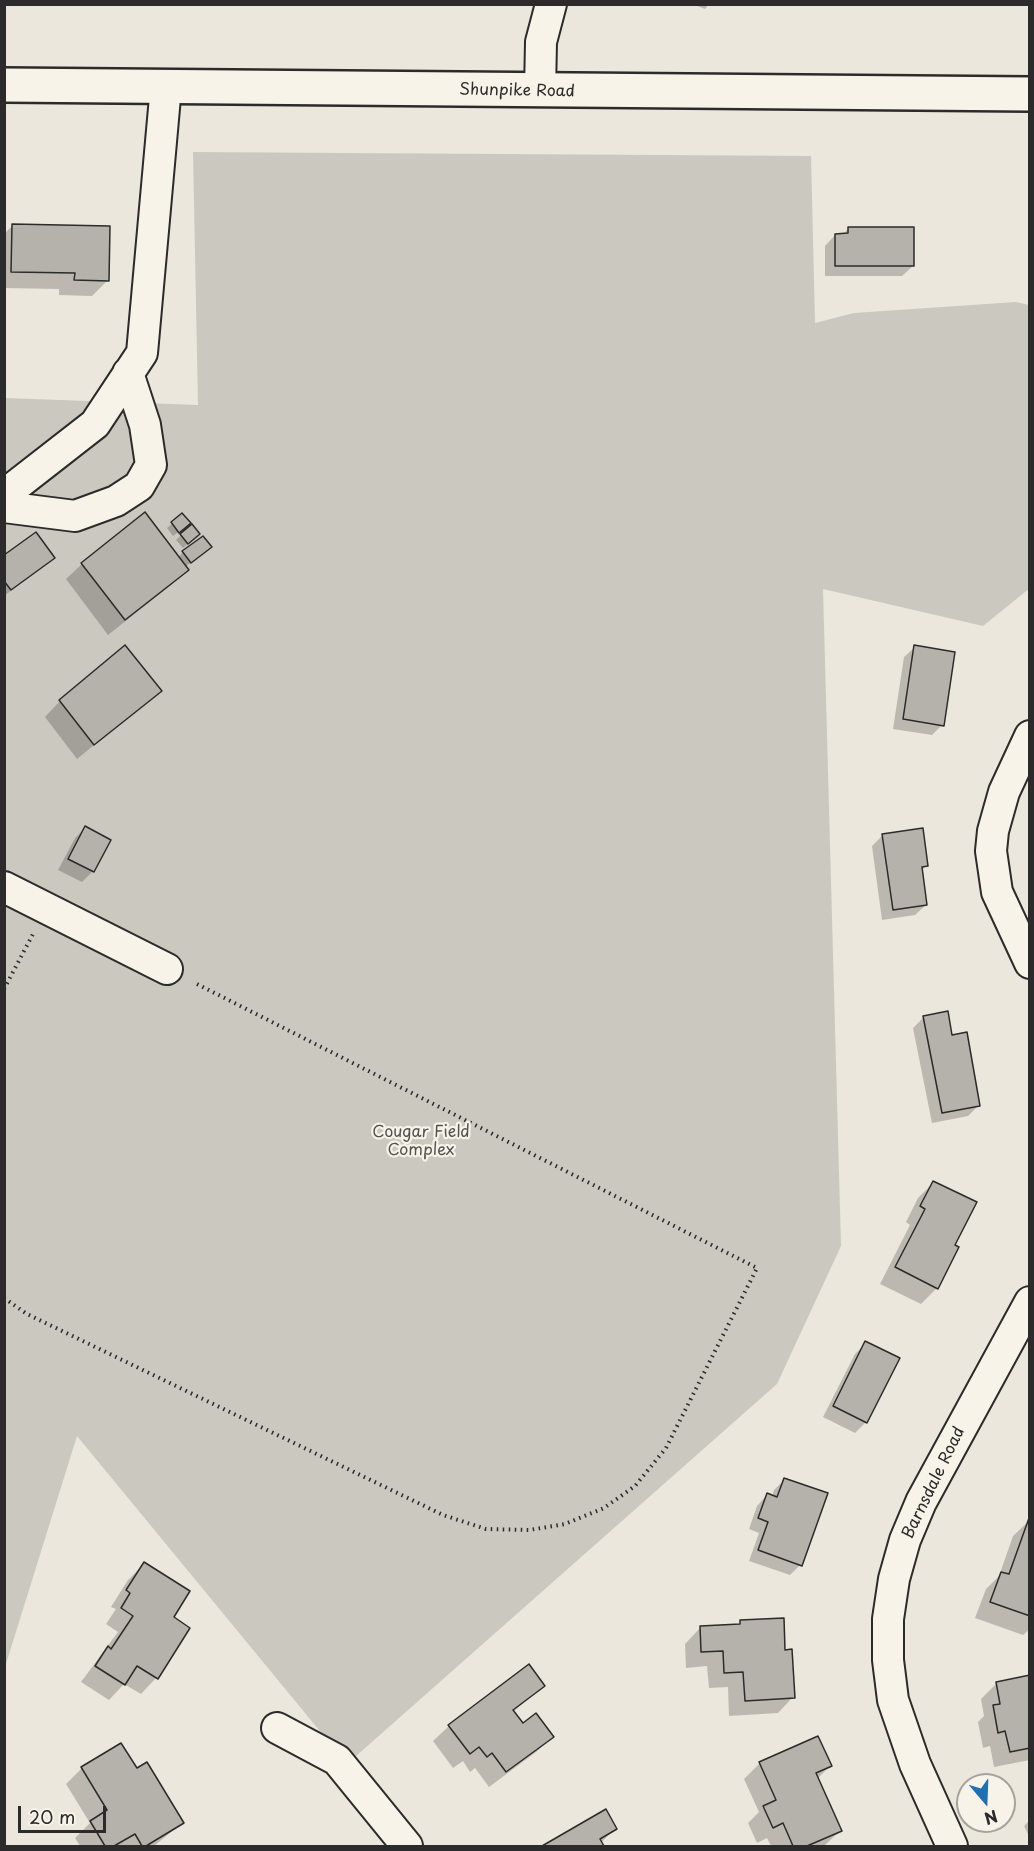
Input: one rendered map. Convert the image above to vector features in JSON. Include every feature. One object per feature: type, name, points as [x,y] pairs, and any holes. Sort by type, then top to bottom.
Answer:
[{"type":"main road","name":"Shunpike Road","points":[[4,85],[1029,94]]},
{"type":"street","points":[[540,91],[541,42],[551,4]]},
{"type":"street","points":[[4,495],[95,424],[142,352],[166,86]]},
{"type":"street","points":[[4,507],[75,516],[116,501],[139,486],[151,465],[146,425],[128,374]]},
{"type":"street","points":[[1029,736],[1004,792],[993,831],[991,851],[997,892],[1029,963]]},
{"type":"street","points":[[4,887],[167,969]]},
{"type":"street","name":"Barnsdale Road","points":[[952,1846],[915,1764],[892,1700],[888,1660],[890,1609],[905,1539],[921,1502],[1029,1302]]},
{"type":"street","points":[[277,1728],[337,1760],[407,1846]]},
{"type":"path","points":[[4,989],[46,909]]},
{"type":"path","points":[[4,1298],[27,1314],[442,1515],[486,1529],[529,1530],[566,1524],[604,1508],[635,1486],[666,1448],[757,1268],[167,969]]},
{"type":"green space","name":"Cougar Field Complex","points":[[193,152],[811,156],[815,323],[854,313],[1016,302],[1029,305],[1030,588],[983,626],[823,589],[841,1246],[777,1384],[347,1764],[77,1436],[5,1667],[5,398],[198,405]]},
{"type":"building","points":[[12,224],[110,226],[109,281],[74,280],[75,273],[11,272]]},
{"type":"building","points":[[848,227],[914,227],[914,266],[835,266],[835,234],[848,233]]},
{"type":"building","points":[[145,512],[189,570],[125,620],[81,563]]},
{"type":"building","points":[[182,513],[191,523],[179,533],[171,522]]},
{"type":"building","points":[[192,524],[200,534],[188,544],[180,534]]},
{"type":"building","points":[[36,532],[55,558],[11,590],[4,581],[4,555]]},
{"type":"building","points":[[203,536],[212,547],[191,563],[182,551]]},
{"type":"building","points":[[125,645],[162,691],[94,745],[59,700]]},
{"type":"building","points":[[914,645],[955,652],[944,726],[903,719]]},
{"type":"building","points":[[85,826],[111,840],[94,872],[68,859]]},
{"type":"building","points":[[923,828],[928,866],[922,867],[927,905],[893,910],[882,834]]},
{"type":"building","points":[[948,1011],[952,1035],[967,1032],[980,1106],[942,1113],[923,1016]]},
{"type":"building","points":[[933,1181],[977,1202],[955,1245],[959,1247],[938,1289],[895,1267],[925,1209],[920,1206]]},
{"type":"building","points":[[865,1341],[900,1358],[867,1423],[833,1406]]},
{"type":"building","points":[[784,1478],[828,1493],[802,1566],[758,1550],[768,1522],[758,1518],[767,1493],[777,1497]]},
{"type":"building","points":[[1029,1518],[1030,1616],[990,1602],[1001,1572],[1009,1574]]},
{"type":"building","points":[[144,1562],[190,1591],[174,1617],[190,1628],[158,1679],[137,1666],[125,1685],[95,1666],[108,1646],[111,1649],[133,1616],[121,1608],[130,1593],[126,1590]]},
{"type":"building","points":[[784,1618],[785,1650],[792,1649],[795,1698],[745,1701],[743,1672],[724,1673],[723,1651],[701,1652],[700,1626],[740,1624],[740,1620]]},
{"type":"building","points":[[529,1664],[545,1686],[513,1710],[523,1723],[536,1713],[554,1737],[506,1772],[492,1753],[487,1757],[479,1747],[470,1754],[448,1725]]},
{"type":"building","points":[[1030,1675],[1030,1748],[1010,1752],[1005,1731],[998,1733],[993,1705],[1000,1704],[996,1682]]},
{"type":"building","points":[[818,1736],[832,1766],[816,1773],[842,1831],[807,1846],[793,1846],[783,1823],[773,1828],[763,1806],[776,1800],[759,1762]]},
{"type":"building","points":[[121,1743],[137,1768],[147,1762],[184,1823],[146,1846],[142,1846],[135,1834],[114,1846],[105,1846],[90,1821],[107,1810],[81,1767]]},
{"type":"building","points":[[606,1809],[617,1829],[600,1839],[604,1846],[542,1846]]}]
